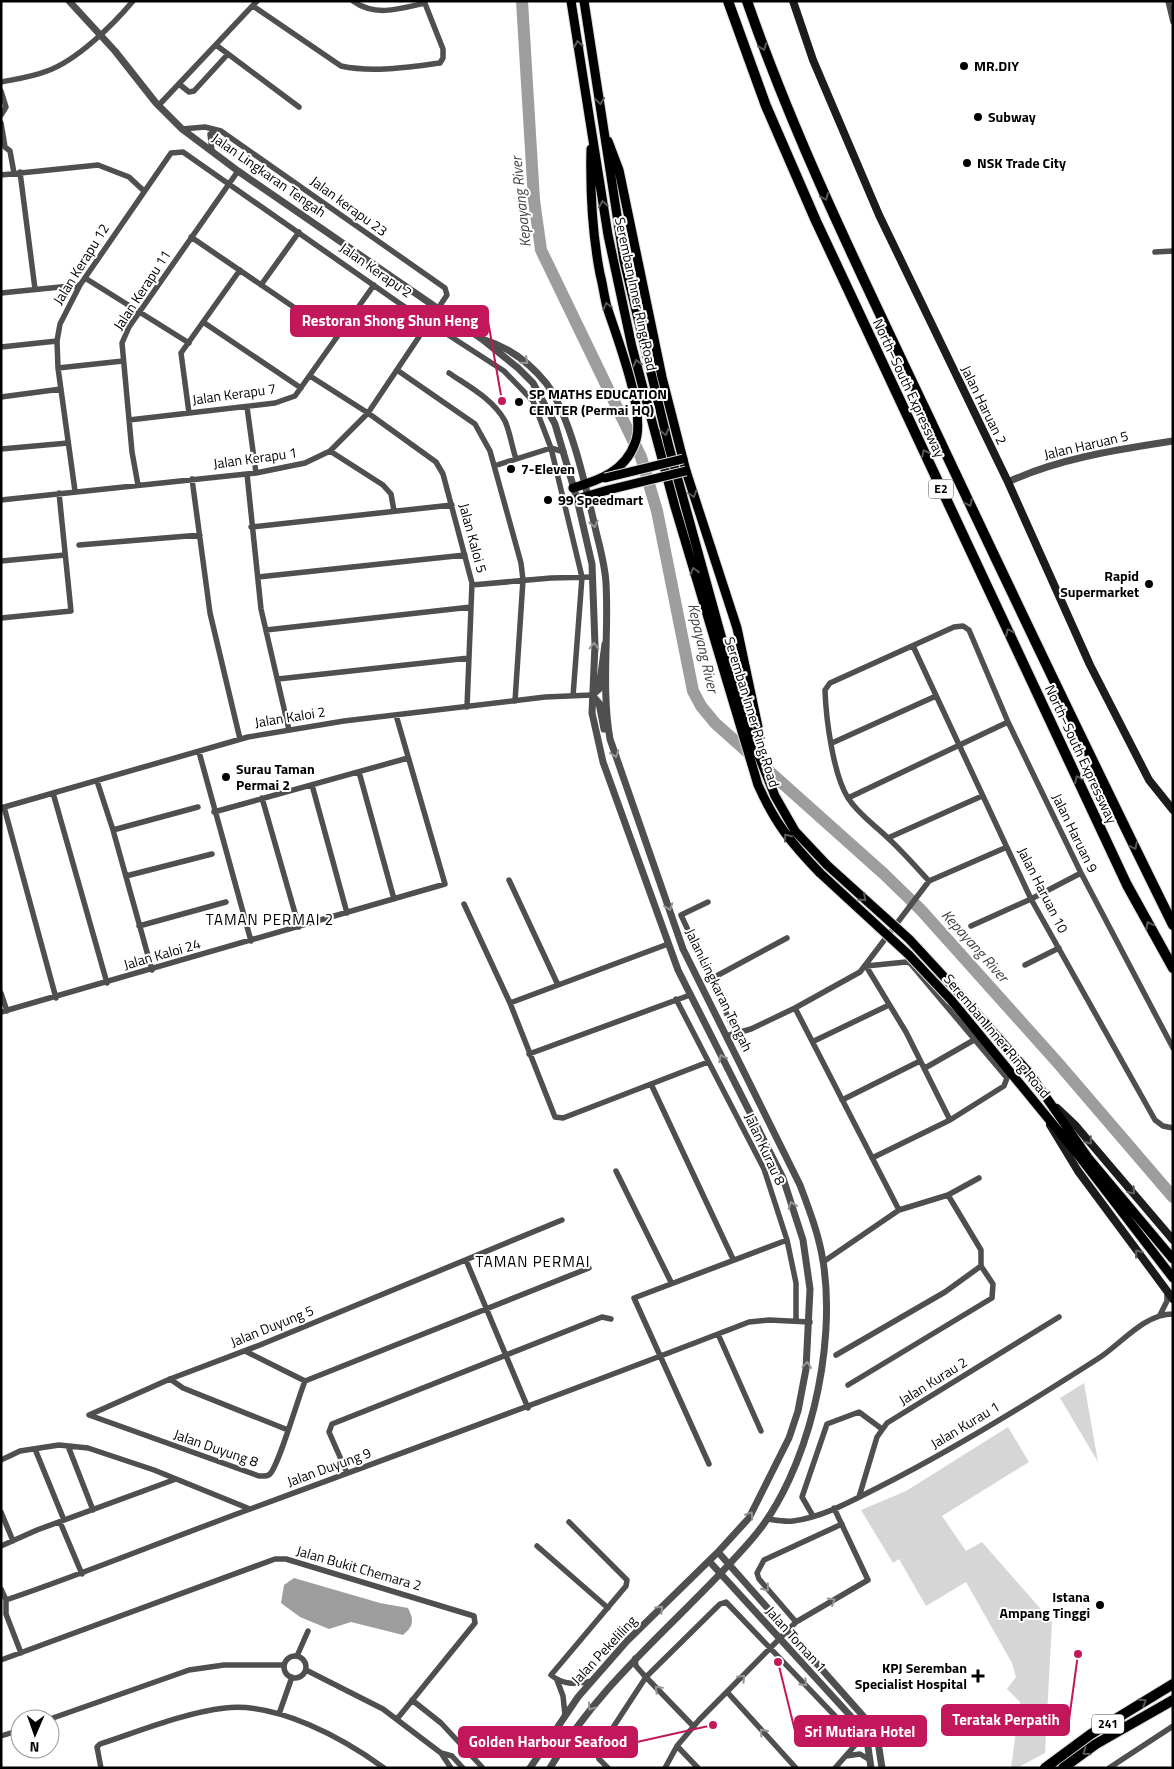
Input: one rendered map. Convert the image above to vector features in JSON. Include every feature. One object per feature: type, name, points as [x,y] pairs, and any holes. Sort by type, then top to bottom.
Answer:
[{"type":"highway","name":"North–South Expressway","points":[[728,1],[766,106],[816,221],[1127,886],[1173,968]]},
{"type":"highway","name":"North–South Expressway","points":[[747,1],[784,104],[833,215],[1073,724],[1173,925]]},
{"type":"highway","name":"241","points":[[1045,1768],[1091,1734],[1173,1684]]},
{"type":"highway","name":"241","points":[[1063,1768],[1096,1744],[1173,1700]]},
{"type":"main road","name":"Seremban Inner Ring Road","points":[[571,1],[608,235],[635,356],[675,507],[741,718],[775,796],[795,831],[827,865],[909,939],[1011,1051],[1052,1104],[1076,1126],[1173,1240]]},
{"type":"main road","name":"Seremban Inner Ring Road","points":[[584,1],[616,222],[629,281],[669,447],[758,785],[772,815],[792,844],[909,955],[952,1001],[1016,1079],[1041,1111],[1078,1171],[1173,1299]]},
{"type":"main road","name":"Jalan Haruan 2","points":[[793,1],[813,60],[880,215],[1008,482],[1111,706],[1149,780],[1173,810]]},
{"type":"main road","points":[[604,129],[617,162],[662,377],[686,471],[737,628],[758,727],[757,754]]},
{"type":"main road","points":[[591,132],[591,208],[600,271],[606,304],[638,417],[635,444],[623,462],[605,478]]},
{"type":"main road","points":[[574,488],[605,478],[683,459]]},
{"type":"main road","points":[[577,500],[608,490],[686,471]]},
{"type":"main road","points":[[1052,1104],[1089,1159],[1173,1259]]},
{"type":"main road","points":[[1041,1111],[1173,1278]]},
{"type":"street","name":"Jalan Lingkaran Tengah","points":[[69,1],[100,34],[158,106],[182,129],[238,171],[440,308],[482,339],[518,368],[533,383],[555,424],[577,500],[593,577],[592,713],[603,762],[668,944],[690,995],[782,1178],[797,1220],[807,1261],[810,1322],[805,1376],[790,1438],[749,1518],[709,1561]]},
{"type":"street","points":[[1,82],[48,71],[75,54],[100,34],[134,1]]},
{"type":"street","points":[[158,106],[255,3],[341,66],[355,69],[398,68],[440,63],[444,49],[424,2],[378,12],[362,8],[352,1]]},
{"type":"street","points":[[1168,1],[1173,22]]},
{"type":"street","points":[[216,45],[299,107]]},
{"type":"street","points":[[179,84],[190,92],[194,91],[227,55]]},
{"type":"street","points":[[1,92],[6,107],[1,115]]},
{"type":"street","points":[[1,123],[5,147],[10,151],[17,173],[35,289]]},
{"type":"street","points":[[182,129],[206,127],[222,131]]},
{"type":"street","points":[[213,152],[210,134],[222,131]]},
{"type":"street","name":"Jalan kerapu 23","points":[[222,131],[445,288],[447,295],[440,308]]},
{"type":"street","name":"Jalan Kerapu 2","points":[[171,154],[183,152],[230,183],[374,285],[510,377],[533,401],[552,448],[582,577],[573,696]]},
{"type":"street","name":"Jalan Kerapu 12","points":[[75,491],[58,368],[57,341],[60,324],[80,285],[171,154]]},
{"type":"street","points":[[1,175],[98,164],[129,177],[144,191]]},
{"type":"street","name":"Jalan Kerapu 11","points":[[138,484],[129,420],[122,343],[129,327],[238,171]]},
{"type":"street","points":[[261,285],[299,232]]},
{"type":"street","points":[[191,237],[336,336]]},
{"type":"street","points":[[1154,252],[1173,251]]},
{"type":"street","points":[[189,413],[182,353],[240,270]]},
{"type":"street","points":[[85,278],[189,343]]},
{"type":"street","points":[[1,293],[80,285]]},
{"type":"street","name":"Jalan Kerapu 7","points":[[129,420],[275,403],[295,396],[374,285]]},
{"type":"street","name":"Jalan Kerapu 1","points":[[1,500],[192,478],[256,473],[293,467],[330,451],[368,413],[440,308]]},
{"type":"street","points":[[203,322],[301,388]]},
{"type":"street","name":"Jalan Lingkaran Tengah","points":[[482,339],[504,346],[522,358],[547,384],[562,414],[585,484],[606,580],[608,640],[606,708],[610,739],[684,949],[800,1185],[812,1217],[823,1262],[826,1301],[824,1356],[817,1394],[804,1441],[794,1467],[767,1519],[720,1572]]},
{"type":"street","points":[[1,347],[57,341]]},
{"type":"street","points":[[58,368],[123,361]]},
{"type":"street","points":[[397,370],[475,424],[487,443],[523,580],[515,701]]},
{"type":"street","points":[[448,373],[480,394],[496,408],[505,422],[516,459]]},
{"type":"street","name":"Jalan Kaloi 5","points":[[310,376],[368,413],[436,462],[442,474],[452,505],[472,585],[467,707]]},
{"type":"street","points":[[1,397],[61,389]]},
{"type":"street","points":[[247,407],[256,473]]},
{"type":"street","name":"Jalan Haruan 5","points":[[1008,482],[1032,470],[1089,455],[1173,441]]},
{"type":"street","points":[[1,449],[68,442]]},
{"type":"street","points":[[494,466],[552,448],[564,452]]},
{"type":"street","points":[[330,451],[383,485],[391,494],[394,511]]},
{"type":"street","points":[[247,474],[258,577],[266,630],[289,730]]},
{"type":"street","points":[[192,478],[210,613],[240,739]]},
{"type":"street","points":[[1,618],[70,612],[59,493]]},
{"type":"street","points":[[252,527],[452,505]]},
{"type":"street","points":[[79,545],[200,535]]},
{"type":"street","points":[[1,561],[65,555]]},
{"type":"street","points":[[258,577],[465,555]]},
{"type":"street","points":[[472,585],[523,580],[593,577]]},
{"type":"street","points":[[266,630],[471,607]]},
{"type":"street","name":"Jalan Haruan 9","points":[[913,646],[954,627],[963,626],[969,630],[1008,722],[1081,874],[1173,1048]]},
{"type":"street","points":[[608,640],[603,648],[599,689],[592,695],[598,701],[603,725],[610,739]]},
{"type":"street","points":[[913,646],[830,683],[824,690],[832,743],[848,798],[864,819],[888,838],[929,881]]},
{"type":"street","name":"Jalan Haruan 10","points":[[913,646],[1031,899],[1154,1120],[1173,1128]]},
{"type":"street","points":[[278,679],[469,658]]},
{"type":"street","name":"Jalan Kaloi 2","points":[[3,807],[240,739],[396,715],[515,701],[592,695]]},
{"type":"street","points":[[832,743],[936,696]]},
{"type":"street","points":[[214,812],[408,758],[396,715]]},
{"type":"street","points":[[848,798],[1008,722]]},
{"type":"street","points":[[199,752],[214,812],[252,941]]},
{"type":"street","name":"Jalan Kaloi 24","points":[[4,1011],[56,998],[445,884],[408,758]]},
{"type":"street","points":[[359,772],[394,899]]},
{"type":"street","points":[[97,781],[113,830],[152,970]]},
{"type":"street","points":[[312,785],[347,912]]},
{"type":"street","points":[[53,793],[107,983]]},
{"type":"street","points":[[888,838],[982,796]]},
{"type":"street","points":[[262,798],[299,927]]},
{"type":"street","points":[[3,807],[56,998]]},
{"type":"street","points":[[113,830],[198,807]]},
{"type":"street","points":[[726,1036],[736,1034],[795,1008],[843,982],[866,966],[929,881],[1007,848]]},
{"type":"street","points":[[126,876],[212,854]]},
{"type":"street","points":[[972,926],[1081,874]]},
{"type":"street","points":[[509,880],[558,985]]},
{"type":"street","points":[[139,926],[226,902]]},
{"type":"street","points":[[708,902],[681,915],[709,980],[736,1034]]},
{"type":"street","points":[[464,904],[510,1003],[555,1117],[563,1118],[708,1062]]},
{"type":"street","points":[[709,980],[787,938]]},
{"type":"street","points":[[510,1003],[668,944]]},
{"type":"street","points":[[1026,965],[1059,948]]},
{"type":"street","points":[[866,966],[910,963],[1007,1078],[1004,1086],[950,1120],[872,1158]]},
{"type":"street","points":[[866,966],[925,1068],[950,1120]]},
{"type":"street","points":[[1,993],[4,1011]]},
{"type":"street","points":[[529,1054],[690,995]]},
{"type":"street","name":"Jalan Kurau 8","points":[[676,1000],[764,1169],[787,1240],[796,1283],[796,1321]]},
{"type":"street","points":[[814,1041],[890,1005]]},
{"type":"street","points":[[795,1008],[814,1041],[842,1100],[900,1210]]},
{"type":"street","points":[[925,1068],[974,1040]]},
{"type":"street","points":[[842,1100],[920,1061]]},
{"type":"street","points":[[652,1084],[733,1258]]},
{"type":"street","points":[[616,1171],[671,1282]]},
{"type":"street","points":[[823,1262],[900,1210],[948,1195],[979,1178]]},
{"type":"street","points":[[848,1386],[992,1298],[993,1284],[981,1266],[981,1250],[948,1195]]},
{"type":"street","name":"Jalan Duyung 5","points":[[89,1415],[170,1379],[244,1351],[562,1220]]},
{"type":"street","points":[[709,1464],[634,1298],[733,1258],[787,1240]]},
{"type":"street","points":[[466,1260],[528,1408]]},
{"type":"street","points":[[836,1355],[945,1292],[981,1266]]},
{"type":"street","points":[[244,1351],[305,1381],[588,1268]]},
{"type":"street","points":[[1160,1315],[1167,1301],[1168,1292]]},
{"type":"street","name":"Jalan Kurau 1","points":[[767,1519],[792,1521],[813,1516],[859,1497],[923,1464],[1062,1381],[1102,1356],[1132,1332],[1160,1315],[1173,1314]]},
{"type":"street","points":[[347,1473],[329,1432],[332,1424],[602,1317],[611,1319]]},
{"type":"street","name":"Jalan Kurau 2","points":[[882,1429],[887,1423],[1058,1317]]},
{"type":"street","name":"Jalan Duyung 9","points":[[6,1600],[82,1574],[250,1509],[528,1408],[749,1322],[810,1322]]},
{"type":"street","points":[[718,1334],[761,1431]]},
{"type":"street","points":[[170,1379],[183,1388],[288,1430]]},
{"type":"street","name":"Jalan Duyung 8","points":[[89,1415],[263,1476],[272,1472],[305,1381]]},
{"type":"street","points":[[813,1516],[802,1497],[827,1424],[859,1412],[882,1429],[877,1437],[859,1497]]},
{"type":"street","points":[[68,1446],[92,1510]]},
{"type":"street","points":[[1,1460],[20,1451],[68,1446],[88,1448],[176,1479],[250,1509]]},
{"type":"street","points":[[35,1449],[82,1574]]},
{"type":"street","points":[[1,1546],[62,1521],[176,1479]]},
{"type":"street","points":[[665,1768],[677,1746],[694,1726],[796,1622],[868,1580],[834,1508]]},
{"type":"street","points":[[1,1512],[13,1541]]},
{"type":"street","points":[[569,1522],[627,1580],[626,1586],[551,1675],[557,1680],[573,1684],[592,1681]]},
{"type":"street","points":[[796,1622],[759,1579],[759,1566],[764,1560],[842,1524]]},
{"type":"street","points":[[537,1546],[608,1608]]},
{"type":"street","name":"Jalan Toman 1","points":[[718,1552],[872,1726],[878,1742],[882,1768]]},
{"type":"street","name":"Jalan Bukit Chemara 2","points":[[1,1660],[280,1558],[474,1616],[474,1623],[397,1719]]},
{"type":"street","name":"Jalan Toman 1","points":[[709,1561],[866,1734]]},
{"type":"street","name":"Jalan Pekeliling","points":[[530,1768],[565,1715],[592,1681],[627,1641],[709,1561]]},
{"type":"street","name":"Jalan Pekeliling","points":[[550,1768],[596,1701],[622,1670],[720,1572]]},
{"type":"street","points":[[1,1589],[6,1600],[6,1614],[21,1653]]},
{"type":"street","points":[[608,1768],[597,1756],[597,1752],[644,1676],[720,1604],[726,1602],[859,1741]]},
{"type":"street","points":[[297,1656],[308,1630]]},
{"type":"street","points":[[297,1656],[304,1660],[306,1670],[302,1676],[292,1678],[285,1671],[284,1665],[290,1657],[297,1656]]},
{"type":"street","points":[[635,1658],[636,1666],[644,1676],[694,1726]]},
{"type":"street","points":[[60,1715],[189,1670],[224,1665],[284,1665]]},
{"type":"street","points":[[306,1670],[383,1709],[441,1753],[451,1768]]},
{"type":"street","points":[[622,1670],[634,1670],[644,1676]]},
{"type":"street","points":[[279,1714],[292,1678]]},
{"type":"street","points":[[557,1680],[563,1696],[565,1715]]},
{"type":"street","points":[[728,1693],[796,1768]]},
{"type":"street","points":[[412,1700],[441,1723],[482,1767]]},
{"type":"street","points":[[829,1709],[836,1701]]},
{"type":"street","points":[[101,1768],[97,1747],[100,1744],[196,1713],[226,1708],[252,1709],[279,1714],[333,1736],[384,1768]]},
{"type":"street","points":[[834,1768],[872,1726]]},
{"type":"street","points":[[1109,1768],[1173,1726]]},
{"type":"street","points":[[866,1734],[871,1768]]},
{"type":"street","points":[[677,1746],[698,1768]]},
{"type":"street","points":[[441,1753],[452,1756],[463,1768]]},
{"type":"street","points":[[846,1756],[860,1754],[870,1760]]},
{"type":"shaded area","points":[[1084,1383],[1098,1462],[1060,1398]]},
{"type":"shaded area","points":[[1008,1427],[1029,1462],[942,1516],[966,1551],[982,1542],[1052,1622],[1045,1753],[1017,1768],[1011,1768],[1020,1702],[1007,1689],[1016,1677],[1012,1663],[966,1582],[926,1606],[899,1559],[893,1563],[861,1510],[906,1491]]},
{"type":"shaded area","points":[[294,1578],[380,1603],[408,1608],[412,1619],[411,1626],[403,1635],[351,1622],[329,1629],[300,1617],[281,1603],[284,1585]]},
{"type":"waterway","name":"Kepayang River","points":[[522,1],[534,200],[541,250],[641,457],[657,511],[693,691],[701,706],[715,723],[884,874],[921,910],[1058,1063],[1173,1197]]},
{"type":"place","name":"MR.DIY","points":[[964,66]]},
{"type":"place","name":"Subway","points":[[978,117]]},
{"type":"place","name":"NSK Trade City","points":[[967,163]]},
{"type":"place","name":"Restoran Shong Shun Heng","points":[[502,401]]},
{"type":"place","name":"SP MATHS EDUCATION CENTER (Permai HQ)","points":[[519,402]]},
{"type":"place","name":"7-Eleven","points":[[511,469]]},
{"type":"place","name":"99 Speedmart","points":[[548,500]]},
{"type":"place","name":"Rapid Supermarket","points":[[1149,584]]},
{"type":"place","name":"Surau Taman Permai 2","points":[[226,777]]},
{"type":"place","name":"Istana Ampang Tinggi","points":[[1100,1605]]},
{"type":"place","name":"Teratak Perpatih","points":[[1078,1654]]},
{"type":"place","name":"Sri Mutiara Hotel","points":[[778,1662]]},
{"type":"place","name":"KPJ Seremban Specialist Hospital","points":[[978,1676]]},
{"type":"place","name":"Golden Harbour Seafood","points":[[713,1725]]},
{"type":"district","name":"TAMAN PERMAI 2","points":[[270,920]]},
{"type":"district","name":"TAMAN PERMAI","points":[[533,1262]]}]
